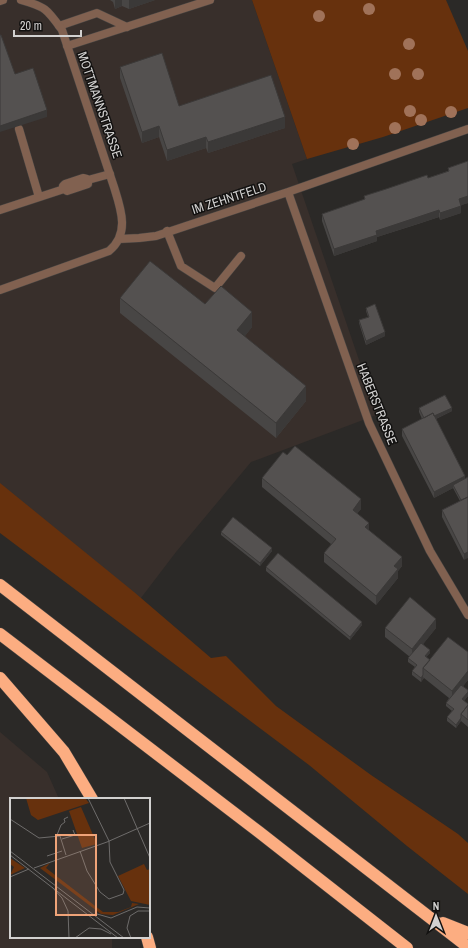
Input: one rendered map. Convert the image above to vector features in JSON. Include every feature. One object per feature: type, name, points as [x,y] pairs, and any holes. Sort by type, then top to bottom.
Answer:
[{"type":"highway","points":[[0,585],[430,917],[468,948]]},
{"type":"highway","points":[[0,634],[407,948]]},
{"type":"highway","points":[[0,678],[64,752],[91,798]]},
{"type":"highway","points":[[430,917],[468,933]]},
{"type":"highway","points":[[147,938],[150,948]]},
{"type":"street","name":"MOTTMANNSTRASSE","points":[[21,0],[43,7],[51,14],[62,30],[121,210],[122,226],[119,239]]},
{"type":"street","points":[[67,46],[210,0]]},
{"type":"street","points":[[59,26],[97,13],[127,27]]},
{"type":"street","points":[[19,129],[39,197]]},
{"type":"street","name":"IM ZEHNTFELD","points":[[119,239],[156,236],[167,231],[288,192],[468,129]]},
{"type":"street","points":[[0,210],[64,189],[63,186],[65,184],[83,178],[88,180],[110,174]]},
{"type":"street","name":"HABERSTRASSE","points":[[288,192],[368,423],[430,550],[468,615]]},
{"type":"street","points":[[167,231],[181,266],[215,288],[241,256]]},
{"type":"street","points":[[0,290],[102,254],[113,248],[119,239]]},
{"type":"shaded area","points":[[0,0],[252,0],[307,159],[292,164],[379,414],[251,462],[176,552],[131,611],[0,518]]},
{"type":"shaded area","points":[[252,0],[446,0],[468,51],[468,108],[383,137],[307,159]]},
{"type":"shaded area","points":[[0,483],[134,592],[211,658],[226,656],[276,706],[371,775],[458,834],[468,843],[468,894],[309,765],[0,533]]},
{"type":"shaded area","points":[[0,732],[47,772],[59,798],[10,798],[10,938],[112,938],[112,948],[0,948]]},
{"type":"building","points":[[0,35],[15,74],[33,68],[47,110],[0,126]]},
{"type":"building","points":[[162,53],[179,106],[271,75],[285,117],[208,142],[206,137],[167,150],[159,126],[142,132],[120,67]]},
{"type":"building","points":[[468,161],[468,196],[459,199],[461,206],[440,213],[439,210],[376,231],[377,235],[334,249],[322,214],[365,199],[364,196],[427,175],[428,178],[449,171],[448,168]]},
{"type":"building","points":[[150,261],[205,304],[221,286],[252,312],[237,330],[306,386],[276,423],[120,298]]},
{"type":"building","points":[[375,304],[385,332],[366,341],[359,320],[369,317],[366,308]]},
{"type":"building","points":[[445,395],[452,408],[434,416],[433,413],[424,418],[419,408]]},
{"type":"building","points":[[433,413],[465,476],[434,492],[402,429]]},
{"type":"building","points":[[295,446],[361,499],[353,510],[369,523],[365,527],[402,557],[394,566],[398,569],[376,596],[324,553],[336,539],[262,478],[283,452],[287,455]]},
{"type":"building","points":[[468,477],[468,497],[461,500],[453,485]]},
{"type":"building","points":[[468,497],[468,552],[464,554],[442,510]]},
{"type":"building","points":[[233,517],[272,548],[260,563],[221,532]]},
{"type":"building","points":[[278,553],[362,622],[350,637],[266,567]]},
{"type":"building","points":[[410,597],[436,619],[412,649],[385,628]]},
{"type":"building","points":[[448,637],[468,652],[468,671],[452,691],[423,668]]},
{"type":"building","points":[[421,643],[430,650],[425,656],[430,660],[423,668],[423,675],[421,678],[412,671],[417,665],[408,658]]},
{"type":"building","points":[[461,685],[468,690],[462,699],[468,705],[461,714],[461,718],[456,725],[447,717],[454,709],[446,703]]},
{"type":"building","points":[[468,705],[468,720],[461,714]]}]
